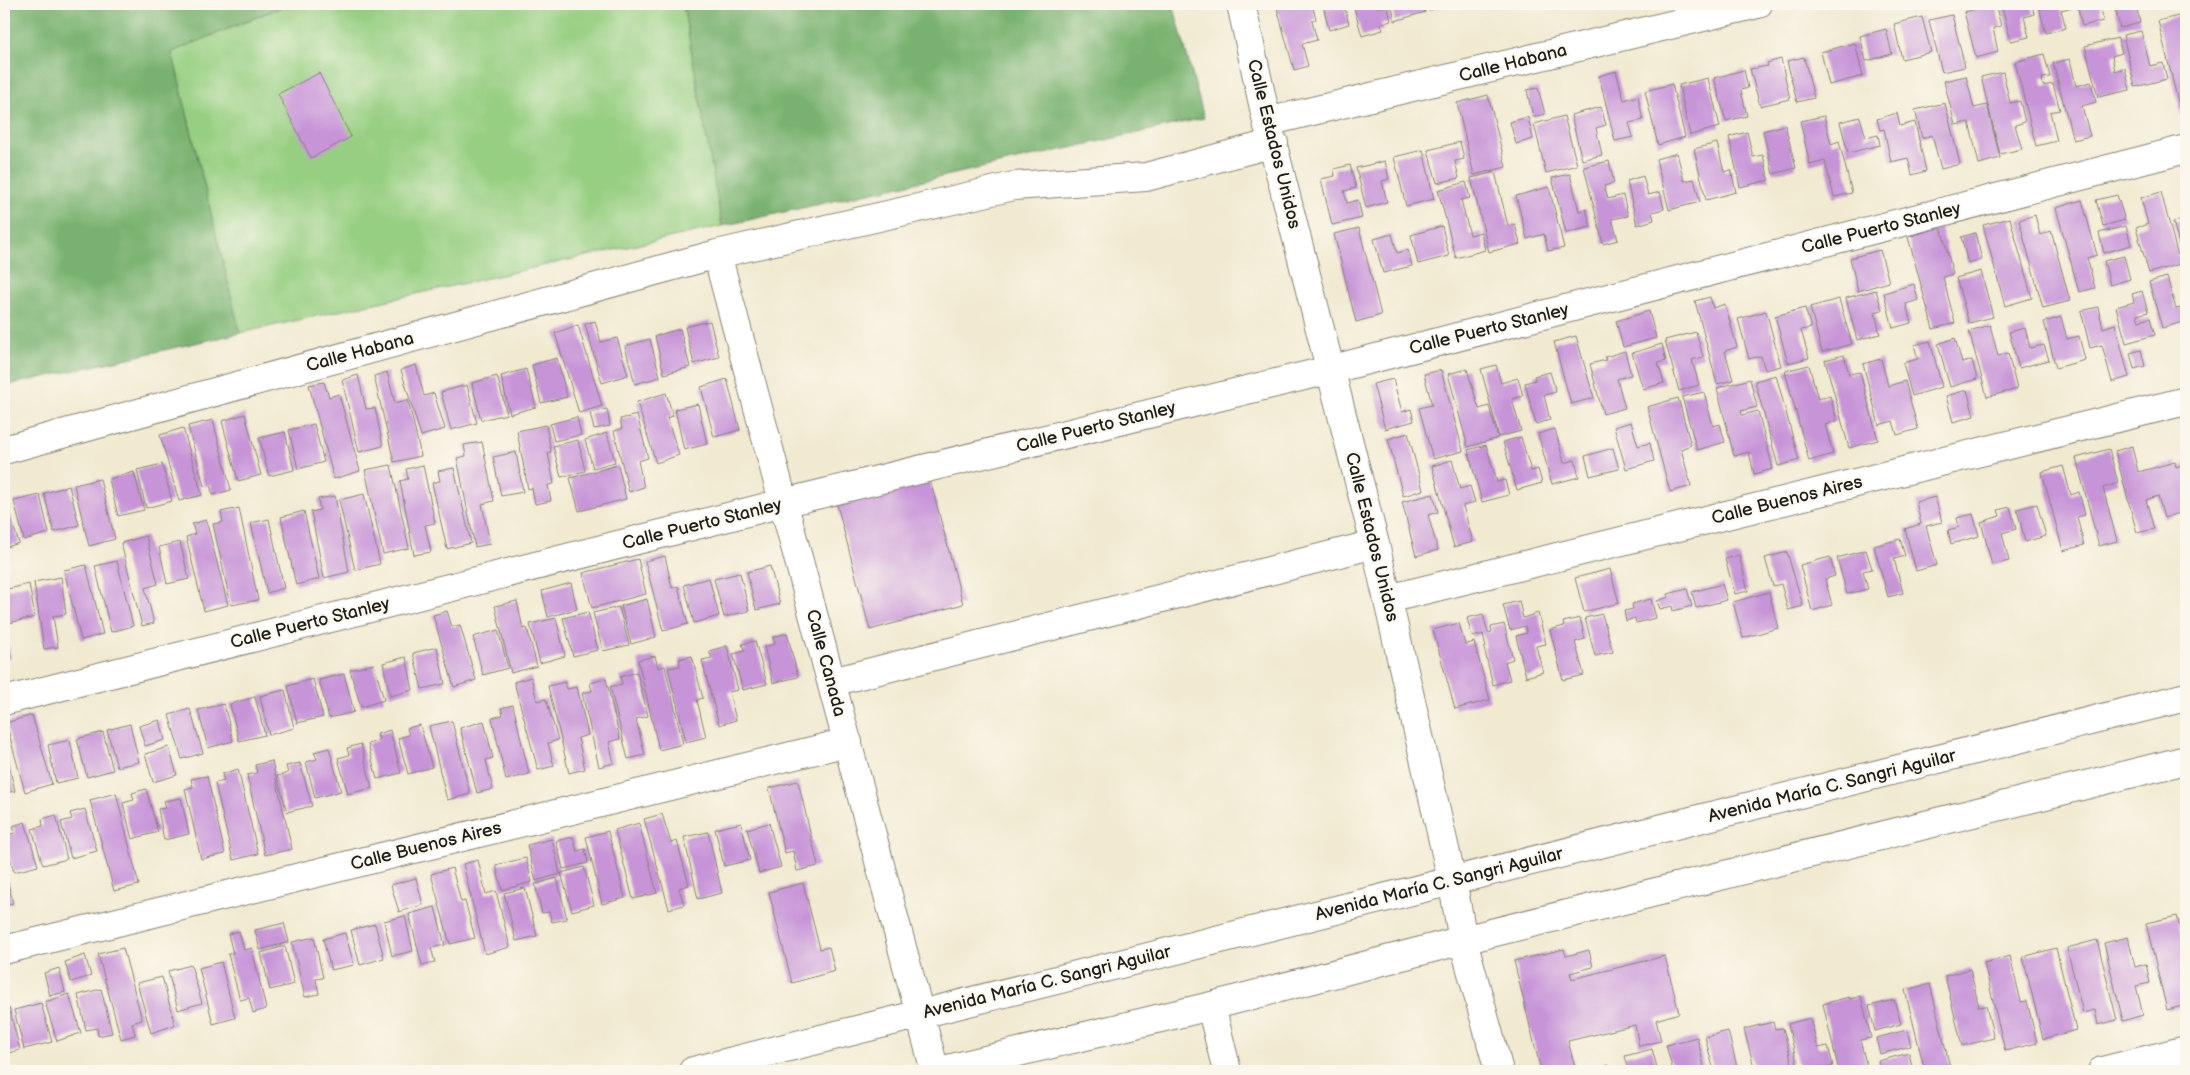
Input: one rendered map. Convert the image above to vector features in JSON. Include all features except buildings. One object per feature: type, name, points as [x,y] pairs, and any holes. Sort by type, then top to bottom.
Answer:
[{"type":"street","name":"Calle Estados Unidos","points":[[1241,4],[1330,370],[1375,544],[1452,880],[1463,940],[1498,1071]]},
{"type":"street","name":"Calle Habana","points":[[4,450],[717,254],[1014,186],[1146,177],[1271,132],[1758,4]]},
{"type":"street","name":"Calle Puerto Stanley","points":[[4,701],[783,503],[1330,370],[2186,149]]},
{"type":"street","name":"Calle Canada","points":[[717,254],[935,1071]]},
{"type":"street","name":"Calle Buenos Aires","points":[[1388,600],[2186,401]]},
{"type":"street","points":[[832,682],[1375,544]]},
{"type":"street","name":"Avenida María C. Sangri Aguilar","points":[[693,1071],[2186,697]]},
{"type":"street","name":"Calle Buenos Aires","points":[[4,950],[848,742]]},
{"type":"street","points":[[939,1071],[1211,1006],[1463,940],[2186,760]]},
{"type":"street","points":[[1211,1006],[1227,1071]]},
{"type":"street","points":[[2102,1071],[2186,1050]]},
{"type":"green space","points":[[4,4],[285,5],[172,52],[240,333],[4,386]]},
{"type":"green space","points":[[284,4],[683,4],[722,226],[240,333],[172,52],[284,6]]},
{"type":"green space","points":[[683,4],[1173,4],[1204,118],[722,226]]}]
